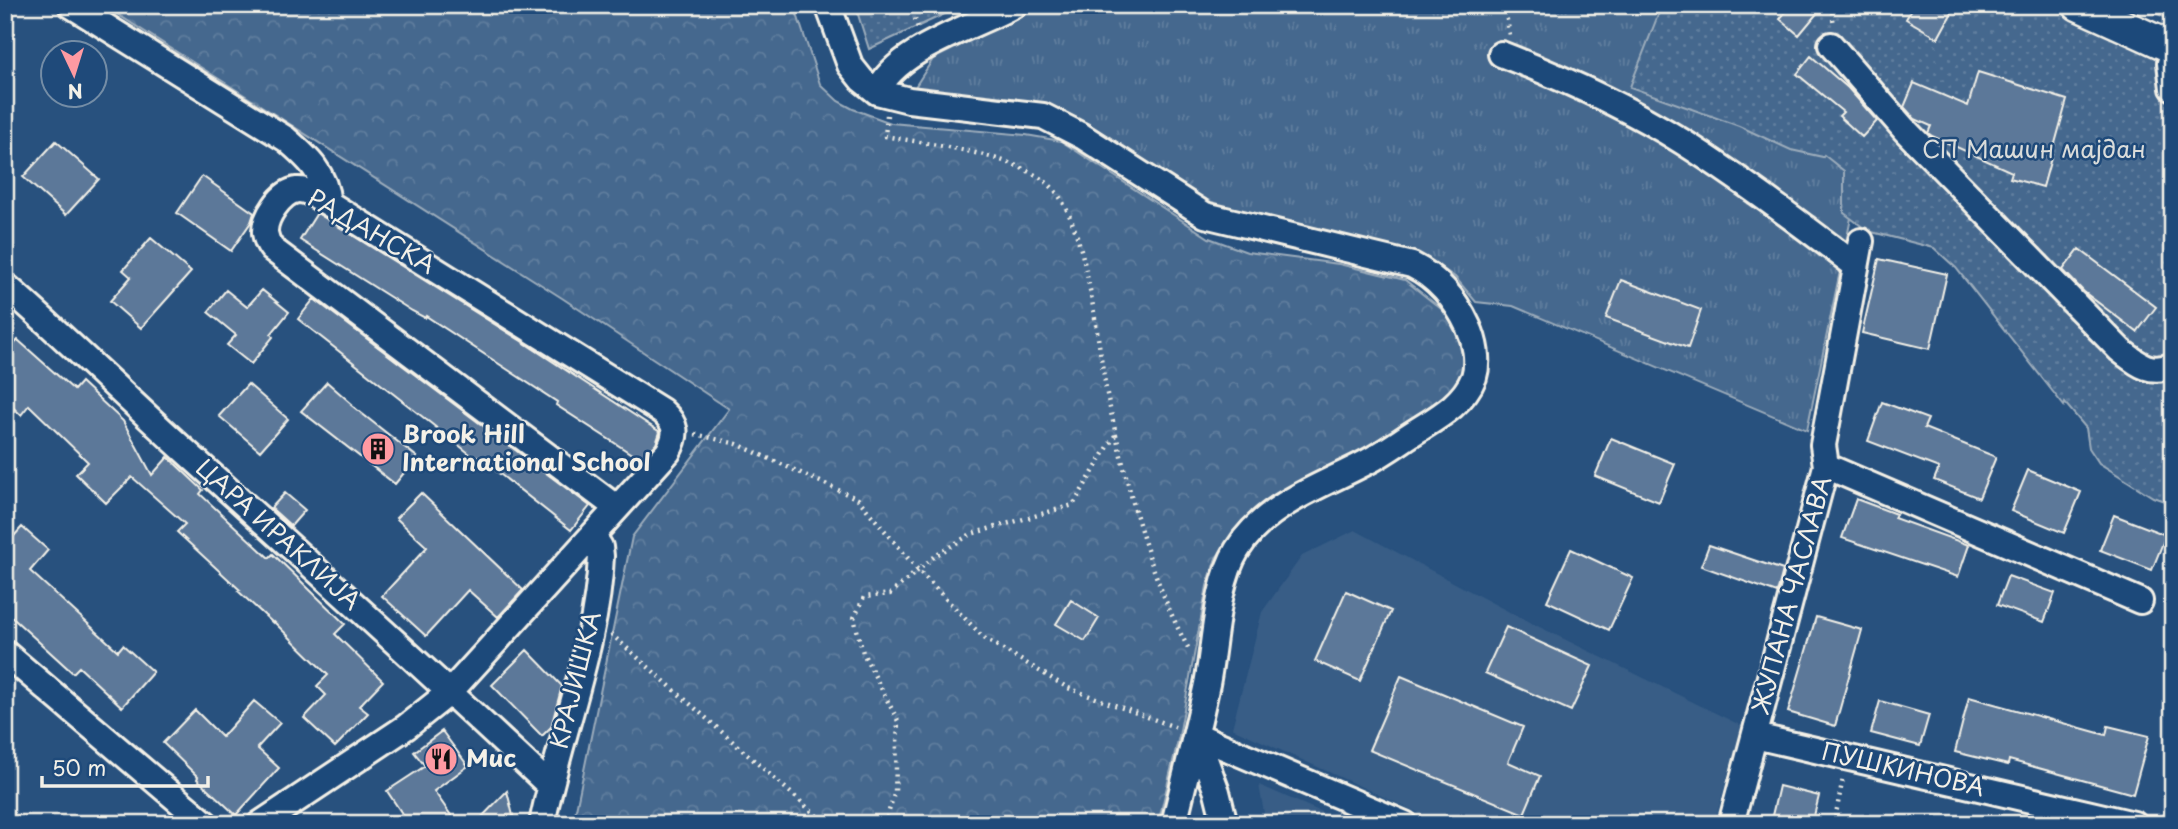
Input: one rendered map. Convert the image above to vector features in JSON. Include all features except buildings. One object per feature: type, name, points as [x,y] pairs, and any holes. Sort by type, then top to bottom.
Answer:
[{"type":"main road","points":[[2078,5],[2173,48]]},
{"type":"street","points":[[71,5],[286,139],[311,161],[323,177],[328,203]]},
{"type":"street","points":[[828,5],[850,65],[882,100],[909,100],[1050,118],[1205,215],[1412,265],[1443,285],[1464,317],[1473,338],[1476,363],[1474,376],[1459,401],[1446,413],[1380,455],[1287,503],[1245,538],[1225,577],[1208,682],[1174,824]]},
{"type":"street","points":[[882,100],[887,75],[905,60],[1014,5]]},
{"type":"street","points":[[1831,45],[1904,129],[2120,350],[2137,363],[2156,370],[2173,365]]},
{"type":"street","points":[[1502,54],[1632,113],[1680,141],[1723,168],[1856,266]]},
{"type":"street","points":[[2173,56],[2170,63],[2173,88]]},
{"type":"street","name":"РАДАНСКА","points":[[617,508],[272,249],[265,235],[267,221],[288,193],[294,190],[308,191],[328,203],[662,411],[672,420],[676,430]]},
{"type":"street","name":"ЖУПАНА ЧАСЛАВА","points":[[1731,824],[1826,466],[1823,445],[1861,241]]},
{"type":"street","name":"ЦАРА ИРАКЛИЈА","points":[[5,285],[549,785]]},
{"type":"street","points":[[260,824],[406,727],[450,692],[668,452],[676,430]]},
{"type":"street","points":[[1826,466],[2140,601]]},
{"type":"street","name":"КРАЈИШКА","points":[[542,824],[549,785],[593,618],[601,556],[600,547],[593,536]]},
{"type":"street","points":[[5,653],[206,824]]},
{"type":"street","points":[[1196,735],[1217,792],[1225,824]]},
{"type":"street","points":[[1196,735],[1405,824]]},
{"type":"street","name":"ПУШКИНОВА","points":[[1755,736],[2134,824]]},
{"type":"path","points":[[882,100],[885,136],[972,153],[1008,164],[1049,184],[1061,198],[1073,221],[1085,270],[1102,371],[1134,505],[1177,628],[1208,682]]},
{"type":"path","points":[[676,430],[737,444],[858,499],[918,570],[984,638],[1068,688],[1196,735]]},
{"type":"path","points":[[886,824],[895,791],[898,721],[863,653],[854,618],[864,597],[890,594],[935,556],[971,534],[1073,505],[1117,432]]},
{"type":"path","points":[[593,618],[826,824]]},
{"type":"path","points":[[1835,824],[1847,757]]},
{"type":"shaded area","points":[[1355,530],[1515,615],[1742,726],[1714,824],[1443,824],[1232,728],[1262,612],[1302,556]]},
{"type":"shaded area","points":[[1259,785],[1349,824],[1266,824]]},
{"type":"green space","points":[[103,5],[794,5],[820,84],[838,101],[891,123],[1026,135],[1061,141],[1209,238],[1247,252],[1339,264],[1405,280],[1445,312],[1457,332],[1464,353],[1462,373],[1453,394],[1231,538],[1216,558],[1207,586],[1179,736],[1158,824],[573,824],[632,537],[729,409],[562,298]]},
{"type":"green space","points":[[855,5],[964,5],[869,49]]},
{"type":"green space","points":[[1042,5],[1799,5],[1862,165],[1807,430],[1513,306],[1476,302],[1455,277],[1426,258],[1367,241],[1293,228],[1197,203],[994,98],[915,87],[933,59]]},
{"type":"green space","name":"СП Машин мајдан","points":[[1662,5],[2053,5],[2173,61],[2173,504],[2153,497],[2099,463],[2089,448],[2086,428],[2065,403],[2064,406],[1956,268],[1934,248],[1868,231],[1844,213],[1844,171],[1824,155],[1823,157],[1791,150],[1739,126],[1630,87]]},
{"type":"green space","points":[[2138,5],[2173,5],[2173,21]]},
{"type":"place","name":"Brook Hill International School","points":[[378,449]]},
{"type":"place","name":"Мис","points":[[441,759]]}]
